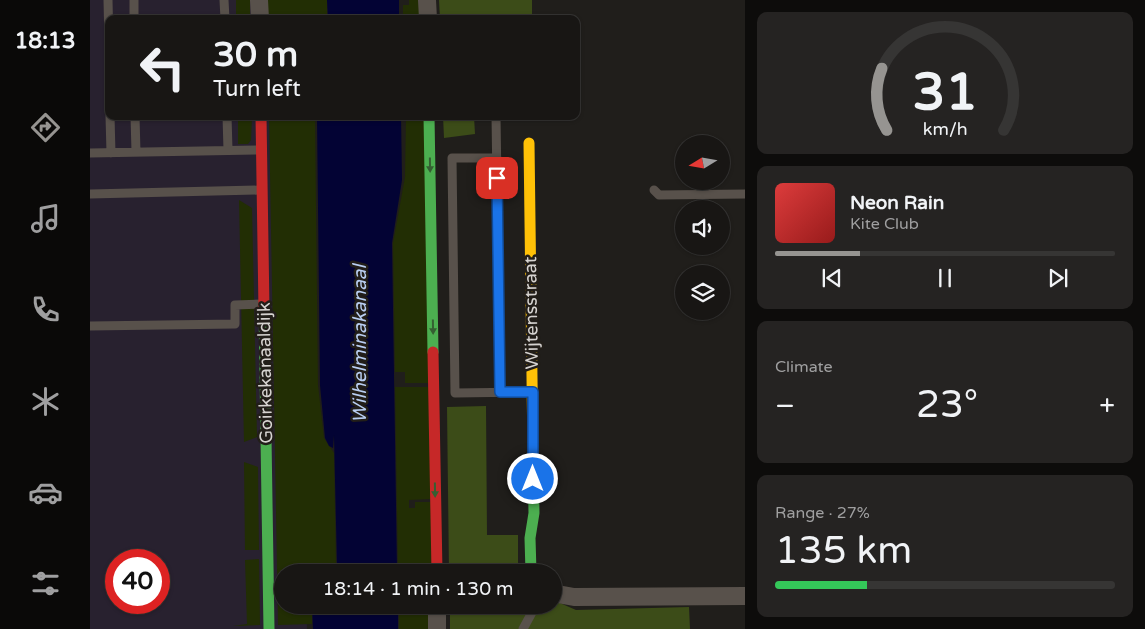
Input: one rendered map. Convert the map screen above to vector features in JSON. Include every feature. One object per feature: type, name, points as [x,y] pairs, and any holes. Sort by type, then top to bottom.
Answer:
[{"type":"street","points":[[259,0],[260,15]]},
{"type":"street","points":[[427,0],[428,15]]},
{"type":"street","name":"Goirkekanaaldijk","points":[[261,120],[269,629]]},
{"type":"street","points":[[429,120],[437,564]]},
{"type":"street","name":"Wijtensstraat","points":[[529,143],[534,513],[530,538],[531,564]]},
{"type":"street","points":[[562,594],[574,597],[745,596]]},
{"type":"street","points":[[437,614],[437,629]]},
{"type":"lane","points":[[108,0],[108,15]]},
{"type":"lane","points":[[134,0],[134,15]]},
{"type":"lane","points":[[224,0],[225,15]]},
{"type":"lane","points":[[110,120],[111,153]]},
{"type":"lane","points":[[135,120],[136,152]]},
{"type":"lane","points":[[228,120],[228,150]]},
{"type":"lane","points":[[496,120],[500,392]]},
{"type":"lane","points":[[90,153],[262,150]]},
{"type":"lane","points":[[497,158],[452,158],[455,393],[533,392]]},
{"type":"lane","points":[[90,194],[262,190]]},
{"type":"lane","points":[[654,190],[659,195],[745,194]]},
{"type":"lane","points":[[90,326],[235,324],[235,305],[264,304]]},
{"type":"lane","points":[[523,629],[531,614]]},
{"type":"shaded area","points":[[90,0],[295,0],[295,15],[105,15],[105,120],[297,120],[283,564],[274,564],[274,614],[306,614],[307,629],[90,629]]},
{"type":"green space","points":[[236,0],[250,0],[250,15],[236,15]]},
{"type":"green space","points":[[268,0],[327,0],[327,15],[268,15]]},
{"type":"green space","points":[[409,0],[423,0],[423,15],[403,15],[403,5],[409,5]]},
{"type":"green space","points":[[439,0],[532,0],[532,15],[440,15]]},
{"type":"green space","points":[[238,120],[252,120],[251,140],[248,144],[238,144]]},
{"type":"green space","points":[[269,120],[315,120],[318,385],[324,438],[334,453],[336,564],[277,564]]},
{"type":"green space","points":[[406,120],[425,120],[429,383],[405,383],[405,372],[395,372],[393,243],[405,177]]},
{"type":"green space","points":[[443,120],[474,120],[475,134],[444,138]]},
{"type":"green space","points":[[239,200],[252,208],[257,437],[244,442]]},
{"type":"green space","points":[[395,387],[429,387],[431,499],[409,500],[409,508],[415,508],[415,502],[431,502],[432,564],[398,564]]},
{"type":"green space","points":[[486,406],[487,535],[518,535],[518,564],[449,564],[447,407]]},
{"type":"green space","points":[[244,462],[258,467],[259,550],[245,550]]},
{"type":"green space","points":[[259,559],[260,625],[233,626],[247,624],[245,560]]},
{"type":"green space","points":[[562,604],[576,610],[689,607],[690,629],[450,629],[450,614],[562,614]]},
{"type":"green space","points":[[278,614],[312,614],[312,624],[278,625]]},
{"type":"green space","points":[[399,614],[432,614],[433,629],[399,629]]},
{"type":"water","points":[[327,0],[399,0],[399,15],[328,15]]},
{"type":"water","name":"Wilhelminakanaal","points":[[317,120],[401,120],[402,180],[392,243],[397,564],[337,564],[334,435],[333,448],[329,446],[325,438],[320,385]]},
{"type":"water","points":[[312,614],[398,614],[398,629],[313,629]]},
{"type":"traffic: fast","points":[[429,120],[433,352]]},
{"type":"traffic: fast","points":[[264,310],[269,629]]},
{"type":"traffic: fast","points":[[531,564],[530,538],[534,513],[533,455]]},
{"type":"traffic: slow","points":[[529,143],[533,455]]},
{"type":"traffic: jam","points":[[261,120],[264,310]]},
{"type":"traffic: jam","points":[[433,352],[437,564]]},
{"type":"route","points":[[497,178],[500,392],[533,392],[533,479]]}]
